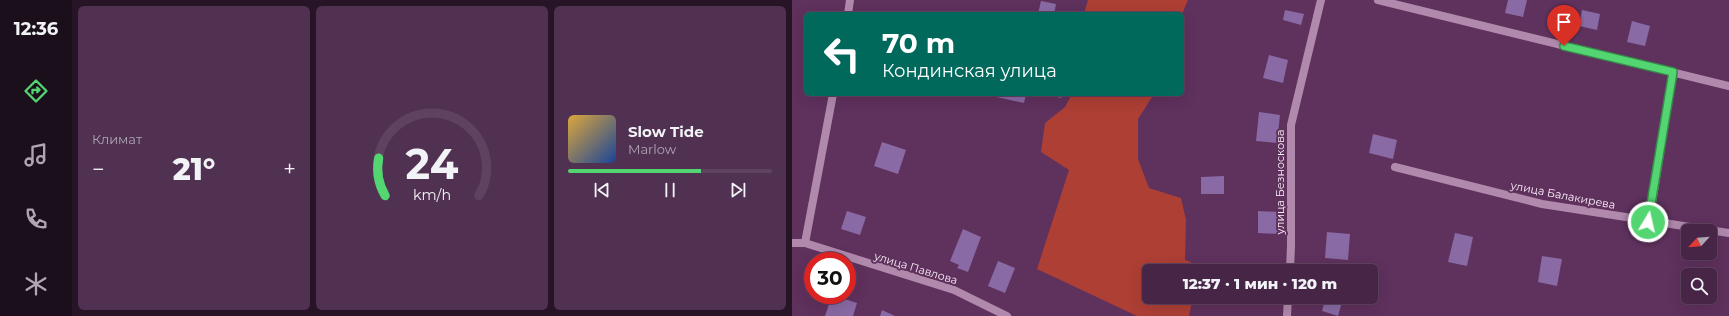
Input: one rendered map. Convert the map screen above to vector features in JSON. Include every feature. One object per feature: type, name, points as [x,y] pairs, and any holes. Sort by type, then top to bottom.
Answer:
[{"type":"street","points":[[848,12],[850,0]]},
{"type":"street","name":"улица Безноскова","points":[[1290,264],[1291,126],[1321,0]]},
{"type":"street","points":[[1378,0],[1729,86]]},
{"type":"street","points":[[1648,222],[1673,72]]},
{"type":"street","points":[[806,243],[833,96]]},
{"type":"street","name":"улица Балакирева","points":[[1395,167],[1542,204],[1648,222],[1729,233]]},
{"type":"street","name":"улица Павлова","points":[[792,243],[806,243],[858,261],[954,290],[1007,316]]},
{"type":"street","points":[[1287,316],[1288,304]]},
{"type":"shaded area","points":[[1088,0],[1188,0],[1183,12],[1085,12]]},
{"type":"shaded area","points":[[1071,96],[1153,96],[1138,119],[1138,159],[1149,188],[1181,198],[1186,220],[1185,260],[1195,264],[1142,264],[1142,304],[1192,304],[1189,316],[1137,316],[1037,269],[1069,170],[1041,152],[1045,123],[1065,107]]},
{"type":"building","points":[[1508,0],[1527,0],[1523,17],[1505,13]]},
{"type":"building","points":[[1041,1],[1056,4],[1054,12],[1038,12]]},
{"type":"building","points":[[1285,10],[1304,14],[1301,25],[1283,20]]},
{"type":"building","points":[[1582,10],[1600,14],[1597,30],[1579,26]]},
{"type":"building","points":[[1632,21],[1650,26],[1645,46],[1627,42]]},
{"type":"building","points":[[1269,55],[1288,60],[1283,83],[1263,78]]},
{"type":"building","points":[[992,96],[1026,96],[1024,103]]},
{"type":"building","points":[[1259,112],[1280,115],[1277,143],[1256,141]]},
{"type":"building","points":[[1373,134],[1397,140],[1393,159],[1369,153]]},
{"type":"building","points":[[882,142],[906,150],[898,174],[874,166]]},
{"type":"building","points":[[1224,176],[1224,194],[1201,194],[1201,177]]},
{"type":"building","points":[[847,211],[866,217],[860,235],[841,229]]},
{"type":"building","points":[[1258,211],[1280,212],[1279,234],[1258,233]]},
{"type":"building","points":[[963,229],[981,237],[968,272],[957,268],[959,265],[950,261]]},
{"type":"building","points":[[1327,232],[1350,234],[1348,260],[1325,258]]},
{"type":"building","points":[[1455,233],[1473,237],[1467,266],[1448,262]]},
{"type":"building","points":[[1542,256],[1562,259],[1557,286],[1538,282]]},
{"type":"building","points":[[998,261],[1015,268],[1005,293],[988,286]]},
{"type":"building","points":[[857,303],[853,316],[825,316],[829,304]]},
{"type":"building","points":[[1324,304],[1341,304],[1338,316],[1322,311]]},
{"type":"building","points":[[882,310],[895,316],[880,316]]},
{"type":"route","points":[[1564,46],[1673,72],[1648,222]]}]
